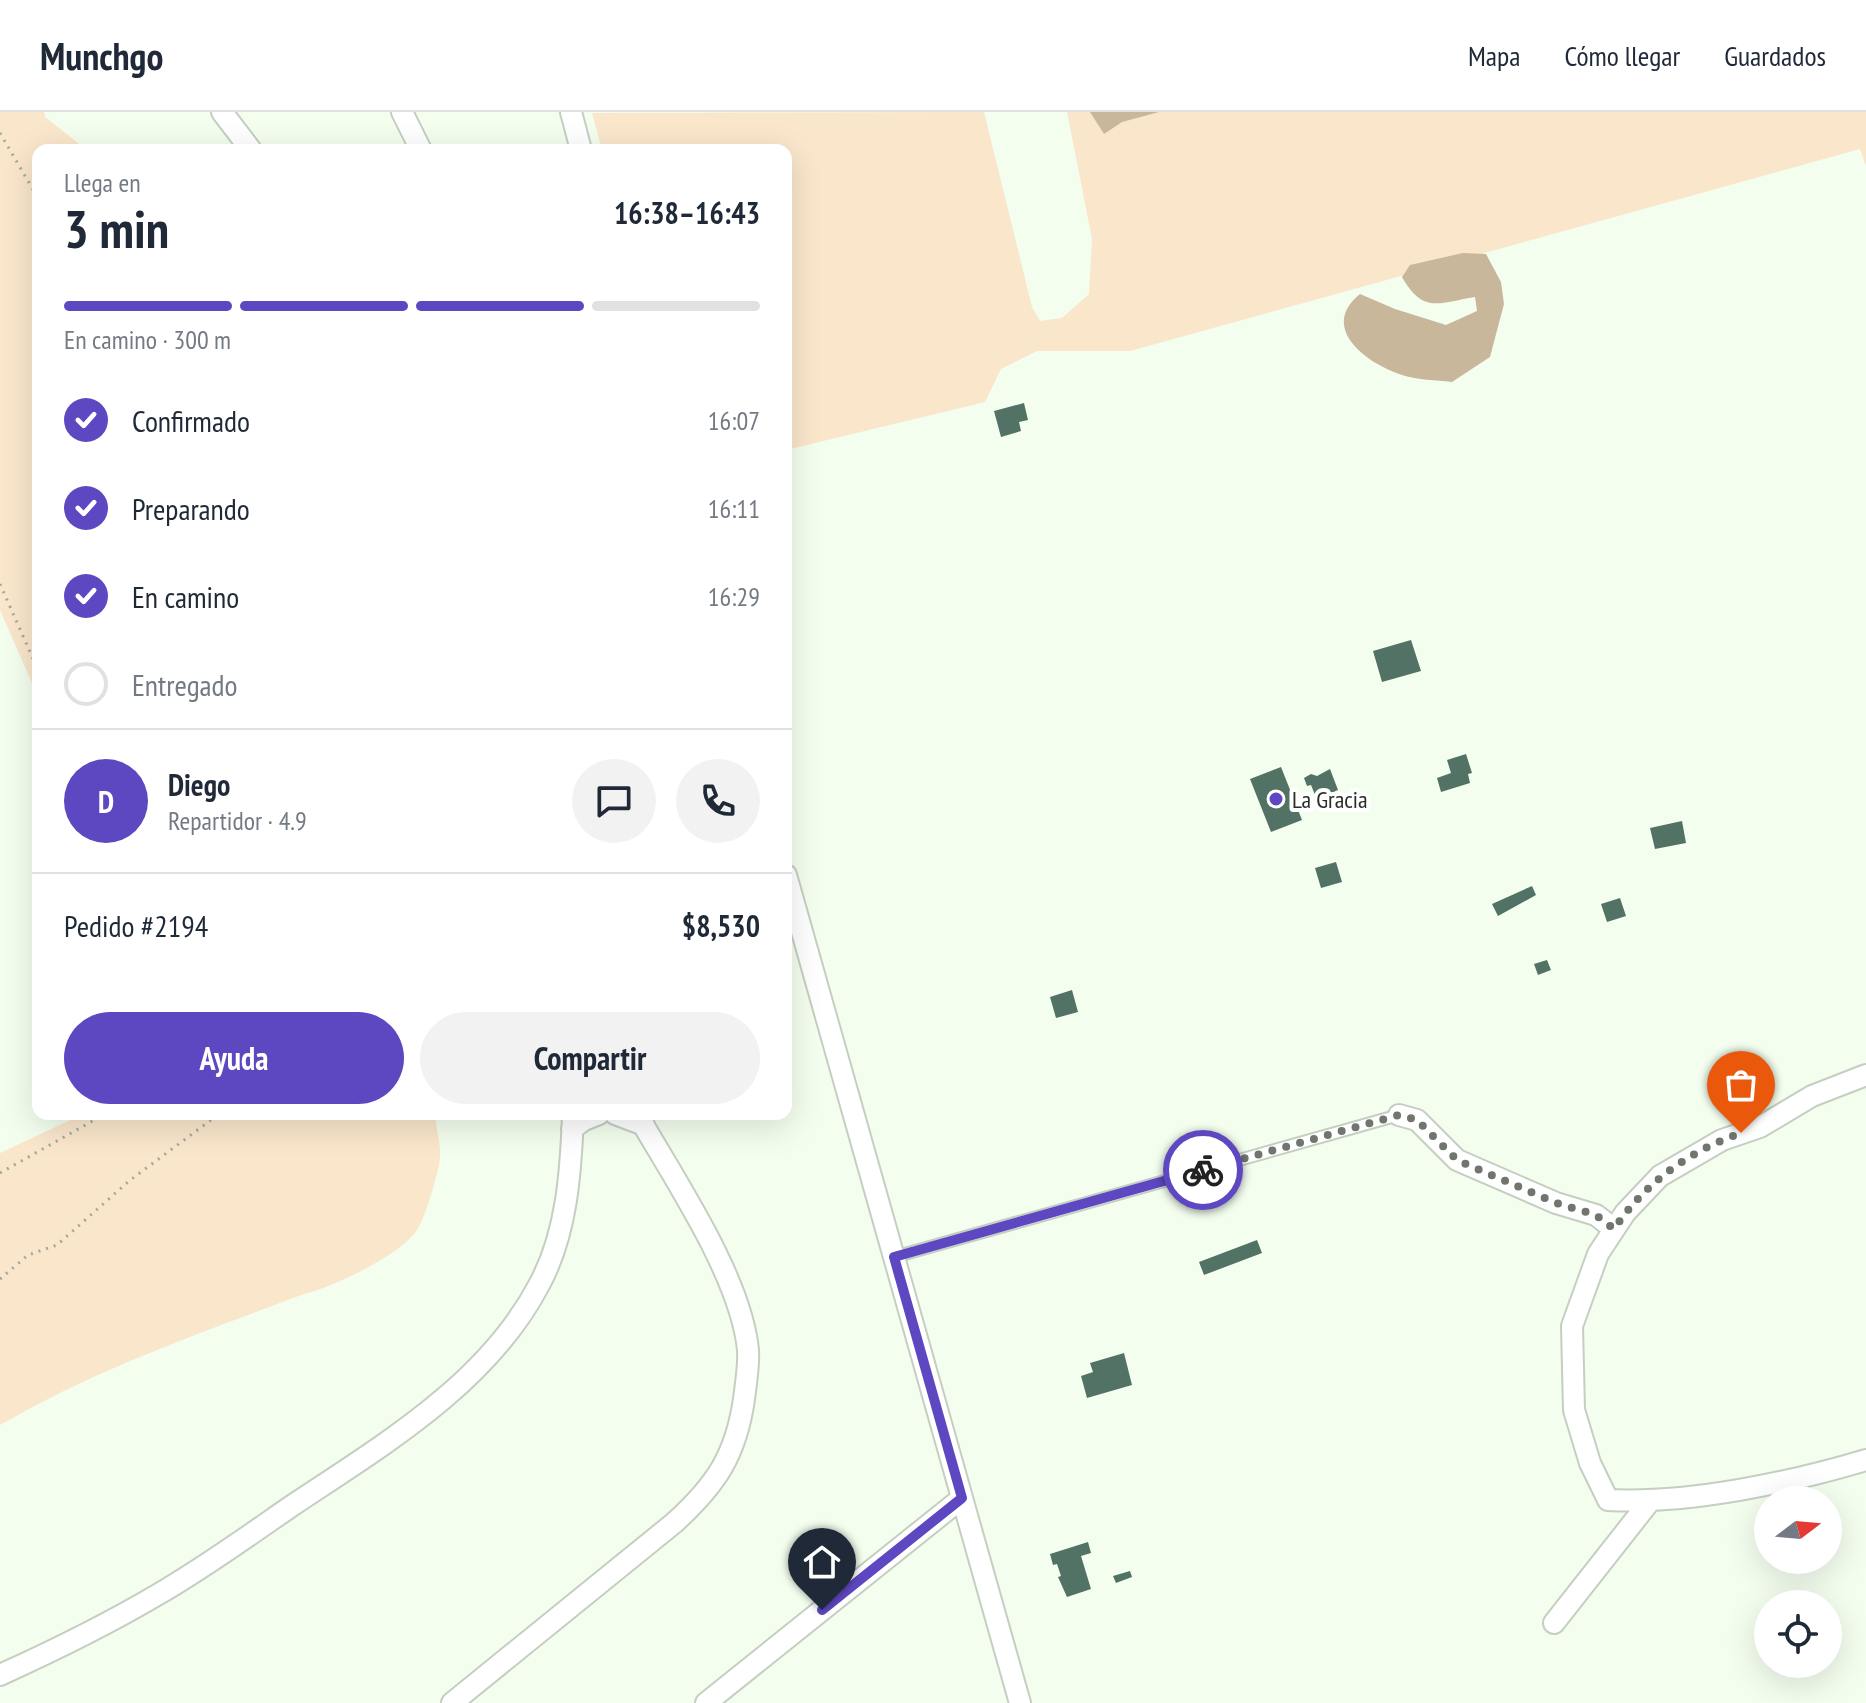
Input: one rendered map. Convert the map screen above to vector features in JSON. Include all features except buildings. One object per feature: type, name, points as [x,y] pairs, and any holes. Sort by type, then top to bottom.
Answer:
[{"type":"street","points":[[222,112],[246,144]]},
{"type":"street","points":[[402,112],[418,144]]},
{"type":"street","points":[[571,112],[579,144]]},
{"type":"street","points":[[792,896],[1020,1703]]},
{"type":"street","points":[[1866,1075],[1812,1096],[1760,1127],[1722,1140],[1660,1176],[1625,1213],[1598,1254],[1572,1326],[1574,1410],[1590,1463],[1608,1500],[1669,1500],[1768,1483],[1866,1460]]},
{"type":"street","points":[[1399,1115],[1417,1120],[1457,1160],[1556,1203],[1596,1215],[1614,1229]]},
{"type":"street","points":[[452,1703],[685,1513],[714,1479],[734,1445],[748,1363],[748,1349],[736,1303],[720,1263],[640,1120]]},
{"type":"street","points":[[0,1675],[94,1630],[207,1563],[383,1446],[422,1417],[480,1365],[521,1314],[540,1285],[554,1253],[568,1182],[573,1122]]},
{"type":"street","points":[[706,1703],[962,1498]]},
{"type":"street","points":[[1554,1623],[1650,1501]]},
{"type":"lane","points":[[894,1257],[1399,1115]]},
{"type":"path","points":[[0,133],[32,188]]},
{"type":"path","points":[[0,584],[32,656]]},
{"type":"path","points":[[0,1173],[94,1120]]},
{"type":"path","points":[[0,1279],[28,1255],[57,1245],[129,1181],[211,1120]]},
{"type":"shaded area","points":[[0,112],[44,112],[45,117],[79,144],[32,144],[32,683],[0,610]]},
{"type":"shaded area","points":[[984,112],[1032,307],[1040,321],[1062,318],[1089,294],[1092,239],[1067,112],[1866,112],[1866,166],[1860,149],[1130,351],[1037,351],[1001,369],[985,402],[792,449],[792,144],[600,144],[592,113]]},
{"type":"shaded area","points":[[1090,112],[1159,112],[1122,122],[1104,134]]},
{"type":"shaded area","points":[[1463,253],[1486,254],[1501,282],[1504,304],[1490,357],[1452,382],[1427,380],[1388,370],[1362,354],[1352,343],[1344,319],[1348,307],[1360,294],[1446,325],[1477,311],[1475,297],[1441,303],[1425,301],[1417,297],[1402,277],[1410,265]]},
{"type":"shaded area","points":[[70,1120],[436,1120],[440,1147],[437,1173],[424,1216],[417,1230],[397,1250],[332,1285],[111,1369],[0,1425],[0,1153]]},
{"type":"way so far","points":[[1203,1170],[1399,1115],[1417,1120],[1457,1160],[1556,1203],[1596,1215],[1614,1229],[1660,1176],[1722,1140],[1741,1133]]},
{"type":"place","name":"La Gracia","points":[[1276,799]]},
{"type":"route","points":[[822,1610],[962,1498],[894,1257],[1203,1170]]}]
